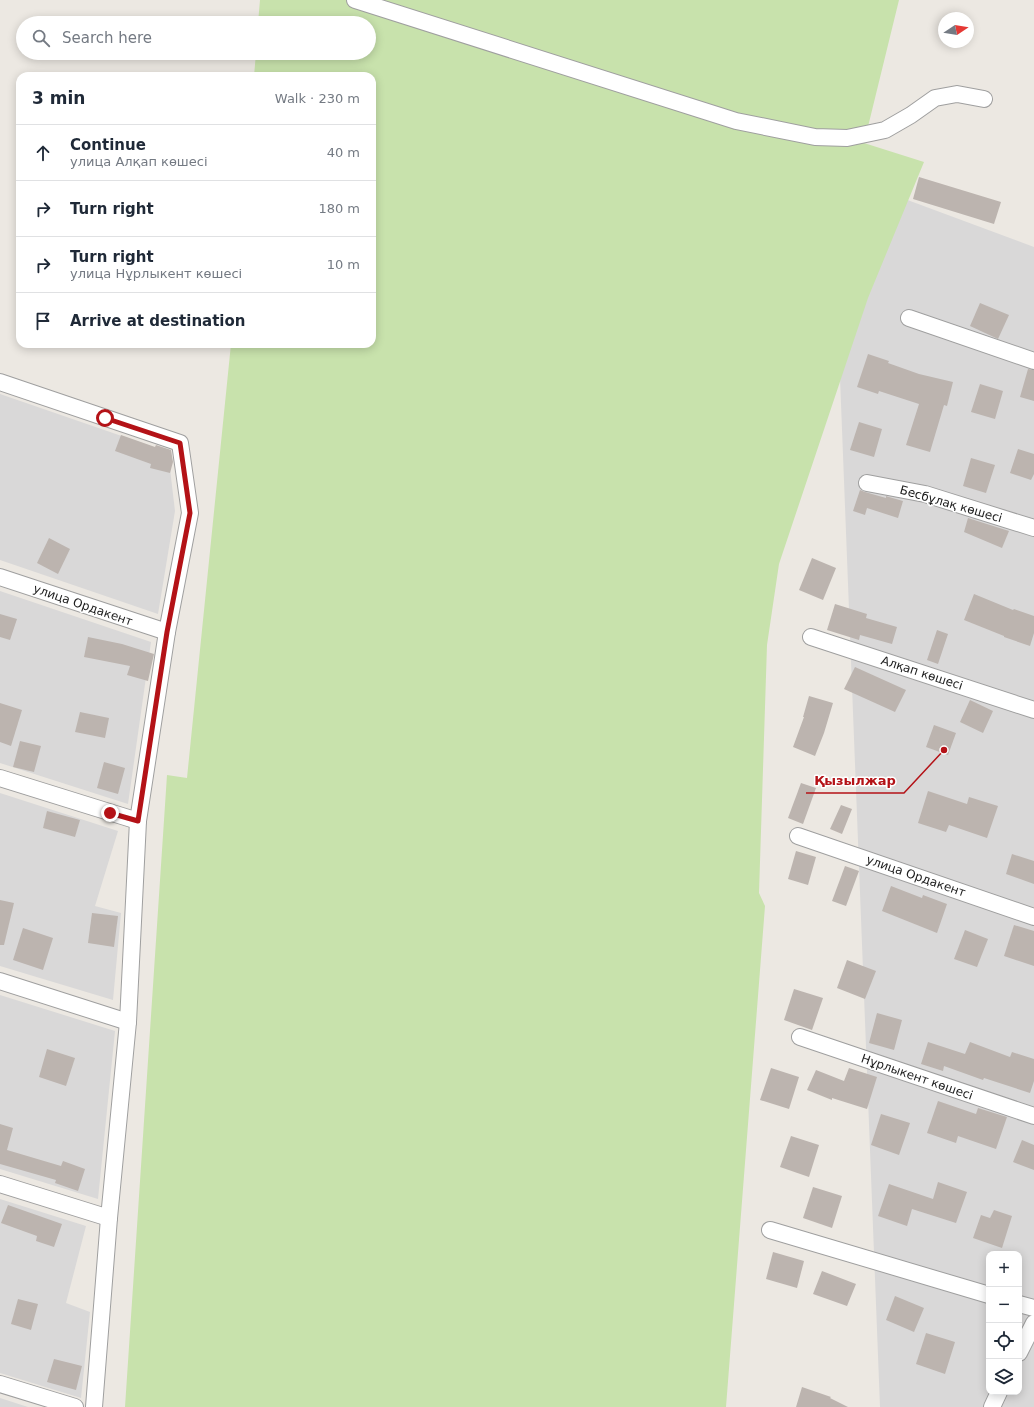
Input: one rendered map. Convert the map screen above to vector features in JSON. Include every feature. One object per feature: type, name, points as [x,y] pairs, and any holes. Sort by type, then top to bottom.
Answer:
[{"type":"street","points":[[355,0],[736,121],[815,137],[848,138],[885,130],[911,115],[935,98],[957,94],[984,99]]},
{"type":"street","points":[[909,318],[1034,361]]},
{"type":"street","points":[[0,382],[180,443],[190,513],[167,632],[138,821],[128,1022],[109,1218],[94,1407]]},
{"type":"street","name":"Бесбұлақ көшесі","points":[[867,483],[925,494],[1034,528]]},
{"type":"street","name":"улица Ордакент","points":[[0,577],[167,632]]},
{"type":"street","name":"Алқап көшесі","points":[[811,637],[1034,710]]},
{"type":"street","points":[[0,778],[138,821]]},
{"type":"street","name":"улица Ордакент","points":[[798,836],[1034,917]]},
{"type":"street","points":[[0,981],[128,1022]]},
{"type":"street","name":"Нұрлыкент көшесі","points":[[800,1037],[1034,1116]]},
{"type":"street","points":[[0,1184],[109,1218]]},
{"type":"street","points":[[770,1230],[986,1294]]},
{"type":"street","points":[[1022,1305],[1034,1308]]},
{"type":"street","points":[[1022,1347],[1034,1323]]},
{"type":"street","points":[[0,1384],[75,1407]]},
{"type":"street","points":[[992,1407],[998,1395]]},
{"type":"shaded area","points":[[832,172],[1034,247],[1034,1407],[880,1407]]},
{"type":"shaded area","points":[[0,394],[168,452],[175,511],[158,614],[0,560]]},
{"type":"shaded area","points":[[0,591],[151,642],[128,804],[0,763]]},
{"type":"shaded area","points":[[0,793],[118,831],[95,906],[121,913],[113,1000],[0,966]]},
{"type":"shaded area","points":[[0,995],[115,1031],[98,1199],[0,1169]]},
{"type":"shaded area","points":[[0,1199],[86,1226],[66,1303],[90,1312],[81,1398],[0,1373]]},
{"type":"shaded area","points":[[0,1398],[28,1407],[0,1407]]},
{"type":"green space","points":[[260,0],[899,0],[864,143],[924,162],[868,298],[779,564],[767,645],[759,893],[765,906],[726,1407],[125,1407],[167,775],[187,778],[231,348],[376,348],[376,72],[254,72],[255,60],[376,60],[376,16],[259,16]]},
{"type":"building","points":[[919,177],[1001,202],[994,224],[913,199]]},
{"type":"building","points":[[980,303],[1009,315],[998,339],[970,326]]},
{"type":"building","points":[[868,354],[919,374],[953,382],[947,406],[944,405],[930,452],[906,445],[919,404],[879,391],[878,394],[857,387]]},
{"type":"building","points":[[1028,369],[1034,370],[1034,401],[1020,397]]},
{"type":"building","points":[[980,384],[1003,391],[995,419],[971,412]]},
{"type":"building","points":[[859,422],[882,429],[874,457],[850,450]]},
{"type":"building","points":[[121,435],[155,447],[156,445],[171,450],[173,462],[170,473],[150,468],[151,464],[115,451]]},
{"type":"building","points":[[1018,449],[1034,454],[1034,474],[1031,480],[1010,473]]},
{"type":"building","points":[[971,458],[995,465],[986,493],[963,486]]},
{"type":"building","points":[[860,490],[886,498],[886,496],[903,501],[898,518],[867,508],[865,515],[853,511]]},
{"type":"building","points":[[968,518],[1009,531],[1002,548],[964,532]]},
{"type":"building","points":[[49,538],[70,549],[58,574],[37,563]]},
{"type":"building","points":[[812,558],[836,568],[823,600],[799,590]]},
{"type":"building","points":[[974,594],[1013,610],[1014,609],[1034,616],[1034,633],[1030,646],[964,620]]},
{"type":"building","points":[[835,604],[867,614],[866,618],[897,627],[892,644],[860,635],[859,640],[827,630]]},
{"type":"building","points":[[0,614],[17,619],[10,640],[0,637]]},
{"type":"building","points":[[937,630],[948,634],[938,664],[927,660]]},
{"type":"building","points":[[88,637],[122,644],[154,654],[148,681],[127,675],[130,666],[84,657]]},
{"type":"building","points":[[855,667],[906,690],[895,712],[844,689]]},
{"type":"building","points":[[809,696],[833,703],[815,756],[793,747],[804,717]]},
{"type":"building","points":[[970,700],[993,711],[983,733],[960,722]]},
{"type":"building","points":[[0,703],[22,710],[11,746],[0,742]]},
{"type":"building","points":[[80,712],[109,718],[105,738],[75,732]]},
{"type":"building","points":[[934,725],[956,733],[948,755],[926,747]]},
{"type":"building","points":[[20,741],[41,746],[34,772],[13,767]]},
{"type":"building","points":[[104,762],[125,768],[118,794],[97,788]]},
{"type":"building","points":[[801,783],[816,788],[803,824],[788,818]]},
{"type":"building","points":[[928,791],[967,804],[969,797],[998,806],[987,838],[949,825],[946,832],[918,823]]},
{"type":"building","points":[[841,805],[852,809],[842,834],[830,829]]},
{"type":"building","points":[[47,811],[80,820],[75,837],[43,828]]},
{"type":"building","points":[[796,851],[816,857],[808,885],[788,879]]},
{"type":"building","points":[[1012,854],[1034,861],[1034,884],[1006,874]]},
{"type":"building","points":[[845,866],[859,871],[846,906],[832,901]]},
{"type":"building","points":[[891,886],[922,898],[923,895],[947,904],[937,933],[882,911]]},
{"type":"building","points":[[0,900],[14,903],[4,945],[0,945]]},
{"type":"building","points":[[92,913],[118,916],[114,947],[88,943]]},
{"type":"building","points":[[1014,925],[1034,931],[1034,966],[1004,956]]},
{"type":"building","points":[[23,928],[53,938],[43,970],[13,960]]},
{"type":"building","points":[[965,930],[988,939],[977,967],[954,959]]},
{"type":"building","points":[[847,960],[876,971],[865,999],[837,988]]},
{"type":"building","points":[[794,989],[823,998],[812,1030],[784,1020]]},
{"type":"building","points":[[877,1013],[902,1020],[894,1050],[869,1043]]},
{"type":"building","points":[[928,1042],[965,1054],[970,1042],[1010,1057],[1012,1052],[1034,1059],[1034,1081],[1030,1093],[984,1078],[983,1080],[944,1066],[943,1071],[921,1064]]},
{"type":"building","points":[[47,1049],[75,1058],[66,1086],[39,1077]]},
{"type":"building","points":[[771,1068],[799,1077],[789,1109],[760,1100]]},
{"type":"building","points":[[849,1068],[877,1077],[867,1109],[832,1098],[832,1100],[807,1090],[816,1070],[844,1081]]},
{"type":"building","points":[[938,1101],[976,1114],[978,1108],[1007,1117],[996,1149],[958,1136],[956,1143],[927,1133]]},
{"type":"building","points":[[881,1114],[910,1123],[899,1155],[871,1145]]},
{"type":"building","points":[[0,1124],[13,1128],[7,1150],[61,1166],[63,1161],[85,1169],[78,1191],[55,1183],[56,1180],[0,1164]]},
{"type":"building","points":[[791,1136],[819,1145],[809,1177],[780,1167]]},
{"type":"building","points":[[1022,1140],[1034,1145],[1034,1170],[1013,1162]]},
{"type":"building","points":[[938,1182],[967,1192],[956,1223],[912,1209],[907,1226],[878,1216],[889,1184],[933,1199]]},
{"type":"building","points":[[813,1187],[842,1196],[832,1228],[803,1218]]},
{"type":"building","points":[[8,1205],[62,1224],[54,1247],[36,1241],[37,1236],[1,1223]]},
{"type":"building","points":[[994,1210],[1012,1216],[1002,1248],[973,1238],[981,1215],[990,1218]]},
{"type":"building","points":[[773,1252],[804,1261],[797,1288],[766,1279]]},
{"type":"building","points":[[822,1271],[856,1284],[847,1306],[813,1294]]},
{"type":"building","points":[[895,1296],[924,1308],[914,1332],[886,1320]]},
{"type":"building","points":[[18,1299],[38,1304],[31,1330],[11,1324]]},
{"type":"building","points":[[926,1333],[955,1342],[945,1374],[916,1364]]},
{"type":"building","points":[[54,1359],[82,1366],[76,1390],[47,1382]]},
{"type":"building","points":[[802,1387],[831,1397],[830,1398],[848,1407],[796,1407]]},
{"type":"place","name":"Қызылжар","points":[[944,750]]},
{"type":"route","points":[[105,418],[180,443],[190,513],[167,632],[138,821],[110,813]]}]
